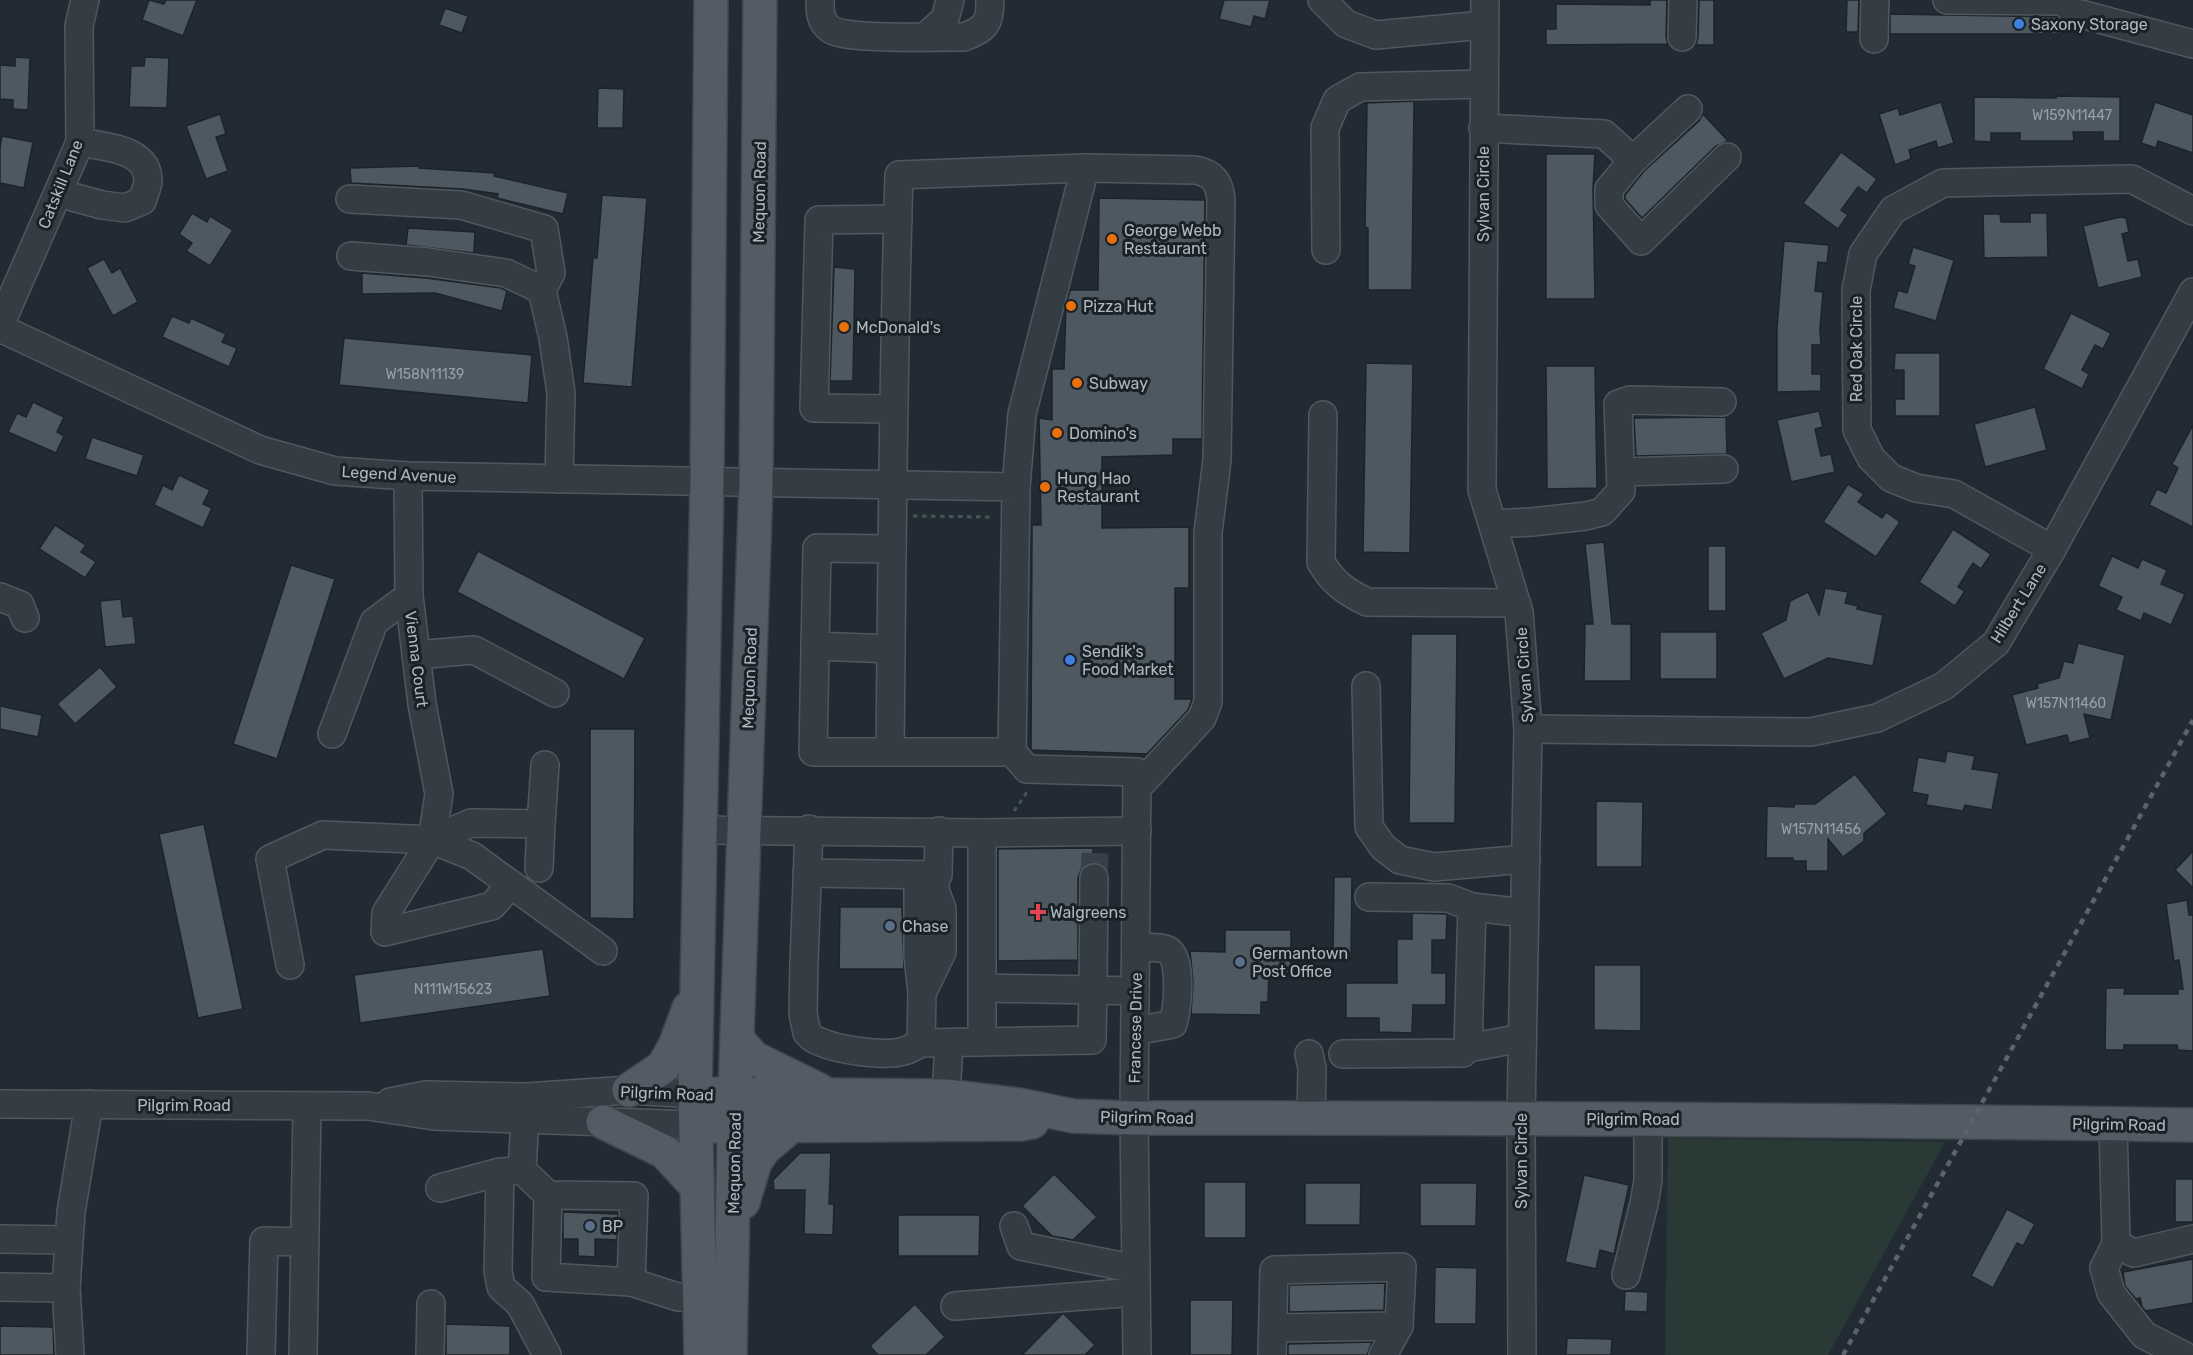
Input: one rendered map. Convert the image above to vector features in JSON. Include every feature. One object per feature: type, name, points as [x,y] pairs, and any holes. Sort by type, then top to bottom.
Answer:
[{"type":"main road","name":"Mequon Road","points":[[711,0],[707,482],[695,1110],[697,1187],[715,1298],[730,1355]]},
{"type":"main road","name":"Mequon Road","points":[[701,1355],[732,1241],[756,482],[760,0]]},
{"type":"main road","points":[[630,1090],[663,1067],[667,1061],[675,1046],[697,983]]},
{"type":"main road","points":[[737,1039],[754,1058],[828,1095]]},
{"type":"main road","name":"Pilgrim Road","points":[[695,1110],[735,1094],[828,1095],[889,1110],[1021,1124],[1073,1116]]},
{"type":"main road","name":"Pilgrim Road","points":[[695,1110],[734,1126],[792,1125],[889,1110],[946,1096],[1020,1105],[1073,1116],[1134,1118],[1521,1118],[2193,1125]]},
{"type":"main road","points":[[603,1122],[665,1152],[697,1187]]},
{"type":"main road","points":[[732,1241],[755,1162],[764,1149],[792,1125]]},
{"type":"street","name":"Catskill Lane","points":[[0,327],[81,142],[79,26],[84,0]]},
{"type":"street","points":[[820,0],[820,18],[831,31],[851,35],[964,38],[979,32],[990,19],[990,0]]},
{"type":"street","points":[[925,37],[945,19],[950,0]]},
{"type":"street","points":[[1322,0],[1346,24],[1376,35],[1484,13]]},
{"type":"street","points":[[1682,37],[1683,0]]},
{"type":"street","points":[[1874,39],[1875,0]]},
{"type":"street","points":[[1947,0],[2066,1],[2073,12],[2193,44]]},
{"type":"street","name":"Sylvan Circle","points":[[1484,13],[1482,490],[1519,612],[1528,729],[1521,1118],[1522,1355]]},
{"type":"street","points":[[1326,250],[1325,128],[1336,100],[1360,87],[1483,84]]},
{"type":"street","points":[[1688,109],[1633,160],[1610,189],[1610,205],[1641,241],[1727,157]]},
{"type":"street","points":[[1483,128],[1604,134],[1633,160]]},
{"type":"street","points":[[58,193],[102,205],[125,207],[142,201],[148,182],[144,166],[130,152],[81,142]]},
{"type":"street","points":[[1085,168],[1022,414],[1016,487],[1012,752],[1027,769],[1137,772],[1137,810]]},
{"type":"street","points":[[809,830],[803,1004],[807,1033],[818,1041],[861,1051],[903,1052],[921,1043],[1092,1041],[1094,854],[1137,810],[1202,718],[1208,702],[1208,533],[1217,460],[1221,199],[1217,182],[1204,172],[1085,168],[899,175],[891,484],[890,752]]},
{"type":"street","name":"Red Oak Circle","points":[[2052,549],[1954,494],[1916,488],[1891,478],[1871,458],[1857,430],[1856,290],[1863,254],[1893,210],[1943,183],[2132,180],[2193,211]]},
{"type":"street","points":[[350,199],[461,206],[544,229],[551,273],[542,290],[553,338],[561,393],[559,479]]},
{"type":"street","points":[[893,409],[814,408],[819,220],[897,219]]},
{"type":"street","points":[[351,256],[428,262],[506,273],[542,290]]},
{"type":"street","name":"Hilbert Lane","points":[[1528,729],[1811,732],[1877,718],[1944,686],[1995,643],[2052,549],[2193,292]]},
{"type":"street","name":"Legend Avenue","points":[[0,327],[260,450],[334,471],[408,476],[1016,487]]},
{"type":"street","points":[[1492,524],[1542,521],[1602,512],[1621,491],[1618,404],[1630,400],[1722,402]]},
{"type":"street","points":[[1323,415],[1321,562],[1329,576],[1346,592],[1367,602],[1516,603]]},
{"type":"street","points":[[1621,472],[1724,470]]},
{"type":"street","name":"Vienna Court","points":[[408,476],[409,596],[422,704],[439,794],[432,840]]},
{"type":"street","points":[[892,549],[817,548],[813,752],[1012,752]]},
{"type":"street","points":[[332,734],[374,622],[409,596]]},
{"type":"street","points":[[0,597],[20,605],[25,618]]},
{"type":"street","points":[[815,646],[891,649]]},
{"type":"street","points":[[416,655],[474,650],[555,693]]},
{"type":"street","points":[[1366,686],[1369,827],[1383,847],[1400,860],[1434,867],[1526,859]]},
{"type":"street","points":[[539,867],[545,765]]},
{"type":"street","name":"Francese Drive","points":[[1137,810],[1134,1118],[1137,1355]]},
{"type":"street","points":[[511,884],[492,906],[385,932],[386,913],[432,840],[471,823],[541,824]]},
{"type":"street","points":[[701,830],[982,832],[1094,854]]},
{"type":"street","points":[[807,873],[925,878],[938,875],[939,831]]},
{"type":"street","points":[[982,832],[982,1042]]},
{"type":"street","points":[[290,965],[270,859],[323,835],[432,840],[472,856],[603,951]]},
{"type":"street","points":[[921,1043],[927,983],[909,957],[925,878]]},
{"type":"street","points":[[1369,897],[1448,898],[1472,907],[1525,913]]},
{"type":"street","points":[[1468,1048],[1472,907]]},
{"type":"street","points":[[1135,1030],[1173,1024],[1176,1012],[1177,964],[1173,953],[1165,949],[1136,948]]},
{"type":"street","points":[[983,988],[1135,991]]},
{"type":"street","points":[[1343,1054],[1463,1053],[1468,1048],[1522,1038]]},
{"type":"street","points":[[946,1096],[950,1043]]},
{"type":"street","points":[[1308,1054],[1312,1068],[1311,1118]]},
{"type":"street","name":"Pilgrim Road","points":[[0,1104],[368,1106],[434,1116],[526,1108],[630,1090],[695,1110]]},
{"type":"street","points":[[70,1355],[66,1288],[70,1212],[88,1104]]},
{"type":"street","points":[[303,1355],[307,1106]]},
{"type":"street","points":[[526,1108],[511,1171],[498,1271],[501,1287],[520,1304],[547,1355]]},
{"type":"street","name":"Pilgrim Road","points":[[526,1108],[603,1122],[695,1110]]},
{"type":"street","points":[[1626,1275],[1648,1181],[1648,1119]]},
{"type":"street","points":[[2113,1124],[2125,1249]]},
{"type":"street","points":[[440,1188],[511,1171],[548,1195],[634,1196],[630,1282]]},
{"type":"street","points":[[548,1195],[546,1276],[630,1282],[678,1298],[715,1298]]},
{"type":"street","points":[[1014,1226],[1021,1246],[1136,1281]]},
{"type":"street","points":[[0,1239],[68,1240]]},
{"type":"street","points":[[2183,1355],[2144,1335],[2111,1293],[2104,1268],[2125,1249],[2193,1239]]},
{"type":"street","points":[[261,1355],[264,1241],[305,1242]]},
{"type":"street","points":[[1272,1355],[1274,1270],[1402,1267],[1399,1326],[1383,1355]]},
{"type":"street","points":[[955,1306],[1136,1281]]},
{"type":"street","points":[[0,1287],[66,1288]]},
{"type":"street","points":[[430,1355],[431,1304]]},
{"type":"street","points":[[1273,1328],[1399,1326]]},
{"type":"path","points":[[902,515],[1000,517]]},
{"type":"path","points":[[1012,814],[1029,789]]},
{"type":"shaded area","points":[[1668,1138],[1945,1142],[1828,1355],[1665,1355]]},
{"type":"building","points":[[149,0],[164,4],[166,0],[197,0],[183,36],[142,20]]},
{"type":"building","points":[[1224,0],[1270,0],[1265,19],[1254,16],[1251,27],[1219,19]]},
{"type":"building","points":[[1650,0],[1667,0],[1666,37],[1668,44],[1546,45],[1546,29],[1556,29],[1556,4],[1650,5]]},
{"type":"building","points":[[1699,0],[1714,0],[1714,45],[1696,45]]},
{"type":"building","points":[[1847,0],[1859,0],[1858,32],[1846,32]]},
{"type":"building","points":[[445,8],[468,16],[462,33],[439,25]]},
{"type":"building","points":[[1890,14],[2057,17],[2061,22],[2061,34],[1890,34]]},
{"type":"building","points":[[15,57],[30,58],[28,110],[13,109],[13,100],[0,99],[0,65],[15,66]]},
{"type":"building","points":[[145,57],[169,58],[167,108],[129,107],[131,66],[144,66]]},
{"type":"building","points":[[598,88],[624,89],[623,128],[597,128]]},
{"type":"building","points":[[2056,96],[2120,97],[2120,141],[2103,141],[2103,132],[2073,132],[2074,141],[2020,141],[2020,133],[1991,133],[1991,142],[1974,141],[1974,97],[2056,98]]},
{"type":"building","points":[[1414,101],[1412,290],[1368,290],[1368,228],[1365,227],[1367,103]]},
{"type":"building","points":[[1941,102],[1954,143],[1938,148],[1936,141],[1909,150],[1911,159],[1895,165],[1879,114],[1898,108],[1900,115]]},
{"type":"building","points":[[2155,102],[2193,115],[2193,153],[2158,141],[2156,148],[2141,143]]},
{"type":"building","points":[[220,114],[226,134],[216,137],[228,171],[206,179],[186,126]]},
{"type":"building","points":[[1703,114],[1728,141],[1716,146],[1642,218],[1625,199],[1625,195],[1644,171],[1699,121]]},
{"type":"building","points":[[2,136],[33,142],[24,188],[0,183]]},
{"type":"building","points":[[1841,152],[1877,179],[1867,193],[1858,187],[1841,210],[1848,215],[1838,229],[1803,203]]},
{"type":"building","points":[[1546,154],[1595,154],[1593,189],[1595,299],[1546,299]]},
{"type":"building","points":[[419,166],[419,168],[495,173],[494,176],[568,193],[563,214],[497,198],[498,194],[462,189],[351,183],[350,168]]},
{"type":"building","points":[[602,195],[647,198],[632,387],[583,383],[593,258],[597,258]]},
{"type":"building","points":[[1099,198],[1205,200],[1202,439],[1173,439],[1173,455],[1102,457],[1102,528],[1189,527],[1189,588],[1175,588],[1175,699],[1192,699],[1188,710],[1147,754],[1031,750],[1032,525],[1041,525],[1039,418],[1052,420],[1052,369],[1064,369],[1066,306],[1070,290],[1098,290]]},
{"type":"building","points":[[192,213],[207,222],[210,216],[233,230],[210,266],[186,251],[192,243],[179,234]]},
{"type":"building","points":[[2030,213],[2047,213],[2048,257],[1984,258],[1983,214],[2000,214],[2001,222],[2030,222]]},
{"type":"building","points":[[2120,217],[2126,218],[2129,232],[2122,234],[2128,261],[2138,259],[2142,277],[2098,288],[2083,226]]},
{"type":"building","points":[[408,228],[475,232],[474,253],[406,245]]},
{"type":"building","points":[[1784,241],[1829,245],[1827,263],[1818,262],[1815,291],[1823,292],[1821,345],[1812,345],[1812,374],[1821,374],[1821,391],[1777,392],[1777,328]]},
{"type":"building","points":[[1913,247],[1954,260],[1936,321],[1893,308],[1898,290],[1907,293],[1915,266],[1908,264]]},
{"type":"building","points":[[104,259],[112,273],[120,268],[138,302],[113,316],[87,268]]},
{"type":"building","points":[[834,267],[855,269],[853,381],[830,381]]},
{"type":"building","points":[[362,273],[426,278],[501,288],[507,291],[502,311],[435,293],[362,294]]},
{"type":"building","points":[[2071,313],[2111,333],[2103,349],[2095,345],[2082,370],[2089,374],[2082,389],[2043,369]]},
{"type":"building","points":[[172,316],[189,323],[191,318],[226,334],[222,342],[237,348],[229,367],[162,337]]},
{"type":"building","points":[[344,338],[532,355],[528,403],[339,385]]},
{"type":"building","points":[[1895,353],[1940,353],[1940,416],[1895,416],[1895,399],[1904,399],[1904,370],[1894,370]]},
{"type":"building","points":[[1366,363],[1413,364],[1410,553],[1363,552]]},
{"type":"building","points":[[1546,366],[1595,366],[1597,488],[1547,489]]},
{"type":"building","points":[[33,402],[64,417],[57,432],[64,436],[56,453],[8,432],[17,413],[26,417]]},
{"type":"building","points":[[2035,407],[2047,450],[1985,467],[1974,424]]},
{"type":"building","points":[[1819,411],[1823,427],[1815,429],[1821,456],[1831,454],[1835,472],[1791,482],[1777,420]]},
{"type":"building","points":[[1726,417],[1727,454],[1636,456],[1634,418]]},
{"type":"building","points":[[2193,425],[2193,527],[2149,505],[2157,489],[2166,493],[2178,468],[2172,464]]},
{"type":"building","points":[[92,437],[144,455],[137,476],[85,459]]},
{"type":"building","points":[[179,475],[210,490],[203,504],[212,508],[203,528],[154,505],[163,485],[172,490]]},
{"type":"building","points":[[1848,484],[1864,494],[1858,502],[1882,518],[1886,512],[1900,522],[1876,557],[1823,522]]},
{"type":"building","points":[[55,525],[86,545],[81,552],[96,562],[85,578],[39,549]]},
{"type":"building","points":[[1953,529],[1991,554],[1981,569],[1973,563],[1958,587],[1965,591],[1955,606],[1919,582]]},
{"type":"building","points":[[1604,542],[1612,624],[1631,624],[1631,681],[1584,681],[1585,624],[1593,624],[1585,544]]},
{"type":"building","points":[[1708,546],[1726,546],[1726,611],[1708,611]]},
{"type":"building","points":[[478,551],[645,638],[624,679],[457,592]]},
{"type":"building","points":[[2112,556],[2138,568],[2142,559],[2167,570],[2161,584],[2185,594],[2171,625],[2144,613],[2141,621],[2116,610],[2122,597],[2098,586]]},
{"type":"building","points":[[291,565],[335,579],[277,759],[233,744]]},
{"type":"building","points":[[1825,588],[1848,592],[1845,603],[1858,606],[1857,609],[1883,615],[1873,666],[1828,658],[1784,679],[1761,633],[1786,620],[1790,601],[1808,592],[1819,615]]},
{"type":"building","points":[[121,599],[123,617],[133,616],[136,644],[105,647],[100,601]]},
{"type":"building","points":[[1660,632],[1717,632],[1717,679],[1660,679]]},
{"type":"building","points":[[1411,634],[1457,634],[1455,823],[1409,823]]},
{"type":"building","points":[[2078,643],[2125,655],[2111,720],[2084,714],[2090,738],[2069,743],[2067,735],[2026,745],[2012,695],[2038,688],[2037,684],[2059,678],[2064,661],[2073,663]]},
{"type":"building","points":[[100,667],[117,687],[75,724],[57,704]]},
{"type":"building","points":[[0,706],[42,715],[38,737],[0,729]]},
{"type":"building","points":[[590,729],[635,729],[634,919],[590,918]]},
{"type":"building","points":[[1947,751],[1975,756],[1972,769],[1999,773],[1992,810],[1965,805],[1963,811],[1926,805],[1928,795],[1912,792],[1918,757],[1945,762]]},
{"type":"building","points":[[1855,774],[1887,814],[1864,833],[1864,841],[1843,857],[1828,839],[1828,871],[1806,871],[1806,861],[1793,861],[1793,858],[1766,858],[1767,806],[1794,807],[1795,804],[1815,804]]},
{"type":"building","points":[[1596,801],[1643,802],[1642,867],[1596,867]]},
{"type":"building","points":[[204,824],[243,1009],[198,1018],[159,834]]},
{"type":"building","name":"Walgreens","points":[[1093,848],[1093,862],[1081,870],[1078,878],[1078,960],[998,961],[998,849]]},
{"type":"building","points":[[2193,851],[2193,888],[2175,870]]},
{"type":"building","points":[[1334,877],[1352,877],[1351,958],[1333,958]]},
{"type":"building","points":[[2187,900],[2189,915],[2193,915],[2193,1051],[2178,1050],[2177,1045],[2124,1045],[2124,1050],[2105,1050],[2106,988],[2125,988],[2124,994],[2178,994],[2178,989],[2183,989],[2179,960],[2174,961],[2166,904]]},
{"type":"building","name":"Chase","points":[[840,907],[902,907],[904,969],[839,969]]},
{"type":"building","points":[[1412,913],[1447,914],[1446,940],[1432,940],[1432,973],[1446,973],[1446,1005],[1413,1005],[1412,1033],[1379,1032],[1379,1018],[1346,1018],[1346,983],[1397,983],[1397,939],[1412,939]]},
{"type":"building","name":"Germantown Post Office","points":[[1225,930],[1291,930],[1291,973],[1269,973],[1268,1002],[1261,1002],[1261,1015],[1191,1014],[1193,982],[1190,951],[1225,952]]},
{"type":"building","points":[[543,949],[550,996],[360,1023],[354,975]]},
{"type":"building","points":[[1594,965],[1641,965],[1641,1031],[1594,1030]]},
{"type":"building","points":[[800,1153],[831,1153],[829,1204],[834,1204],[833,1235],[804,1234],[805,1190],[774,1190],[773,1180]]},
{"type":"building","points":[[1054,1174],[1097,1217],[1073,1240],[1052,1236],[1022,1206]]},
{"type":"building","points":[[1584,1175],[1629,1185],[1614,1254],[1600,1250],[1596,1269],[1565,1262]]},
{"type":"building","points":[[2175,1179],[2193,1179],[2193,1222],[2175,1222]]},
{"type":"building","points":[[1204,1182],[1246,1182],[1246,1238],[1204,1238]]},
{"type":"building","points":[[1305,1183],[1361,1183],[1360,1225],[1305,1225]]},
{"type":"building","points":[[1420,1183],[1477,1183],[1476,1226],[1420,1226]]},
{"type":"building","points":[[2007,1209],[2035,1224],[2023,1246],[2017,1243],[1993,1288],[1971,1276]]},
{"type":"building","name":"BP","points":[[563,1212],[618,1214],[617,1240],[595,1239],[595,1257],[578,1256],[578,1239],[563,1239]]},
{"type":"building","points":[[898,1215],[980,1215],[979,1256],[898,1256]]},
{"type":"building","points":[[2193,1259],[2193,1303],[2146,1311],[2142,1307],[2140,1298],[2136,1299],[2125,1286],[2123,1272]]},
{"type":"building","points":[[1435,1267],[1477,1268],[1476,1324],[1434,1324]]},
{"type":"building","points":[[1385,1283],[1384,1310],[1289,1312],[1289,1285]]},
{"type":"building","points":[[1625,1291],[1648,1292],[1647,1312],[1624,1311]]},
{"type":"building","points":[[1190,1300],[1233,1300],[1232,1355],[1190,1355]]},
{"type":"building","points":[[915,1304],[945,1337],[926,1355],[878,1355],[870,1346]]},
{"type":"building","points":[[1063,1313],[1095,1345],[1085,1355],[1022,1355]]},
{"type":"building","points":[[446,1324],[510,1326],[510,1355],[446,1355]]},
{"type":"building","points":[[0,1326],[53,1327],[54,1355],[0,1355]]},
{"type":"building","points":[[1567,1338],[1612,1339],[1611,1355],[1566,1355]]},
{"type":"building","points":[[1372,1342],[1367,1355],[1288,1355],[1288,1344]]},
{"type":"tunnel","points":[[1094,878],[1095,853]]},
{"type":"railway","points":[[1843,1355],[2193,720]]},
{"type":"place","name":"Saxony Storage","points":[[2019,24]]},
{"type":"place","name":"George Webb Restaurant","points":[[1112,239]]},
{"type":"place","name":"Pizza Hut","points":[[1071,306]]},
{"type":"place","name":"McDonald's","points":[[844,327]]},
{"type":"place","name":"Subway","points":[[1077,383]]},
{"type":"place","name":"Domino's","points":[[1057,433]]},
{"type":"place","name":"Hung Hao Restaurant","points":[[1045,487]]},
{"type":"place","name":"Sendik's Food Market","points":[[1070,660]]},
{"type":"place","name":"Walgreens","points":[[1038,912]]},
{"type":"place","name":"Chase","points":[[890,926]]},
{"type":"place","name":"Germantown Post Office","points":[[1240,962]]},
{"type":"place","name":"BP","points":[[590,1226]]}]
